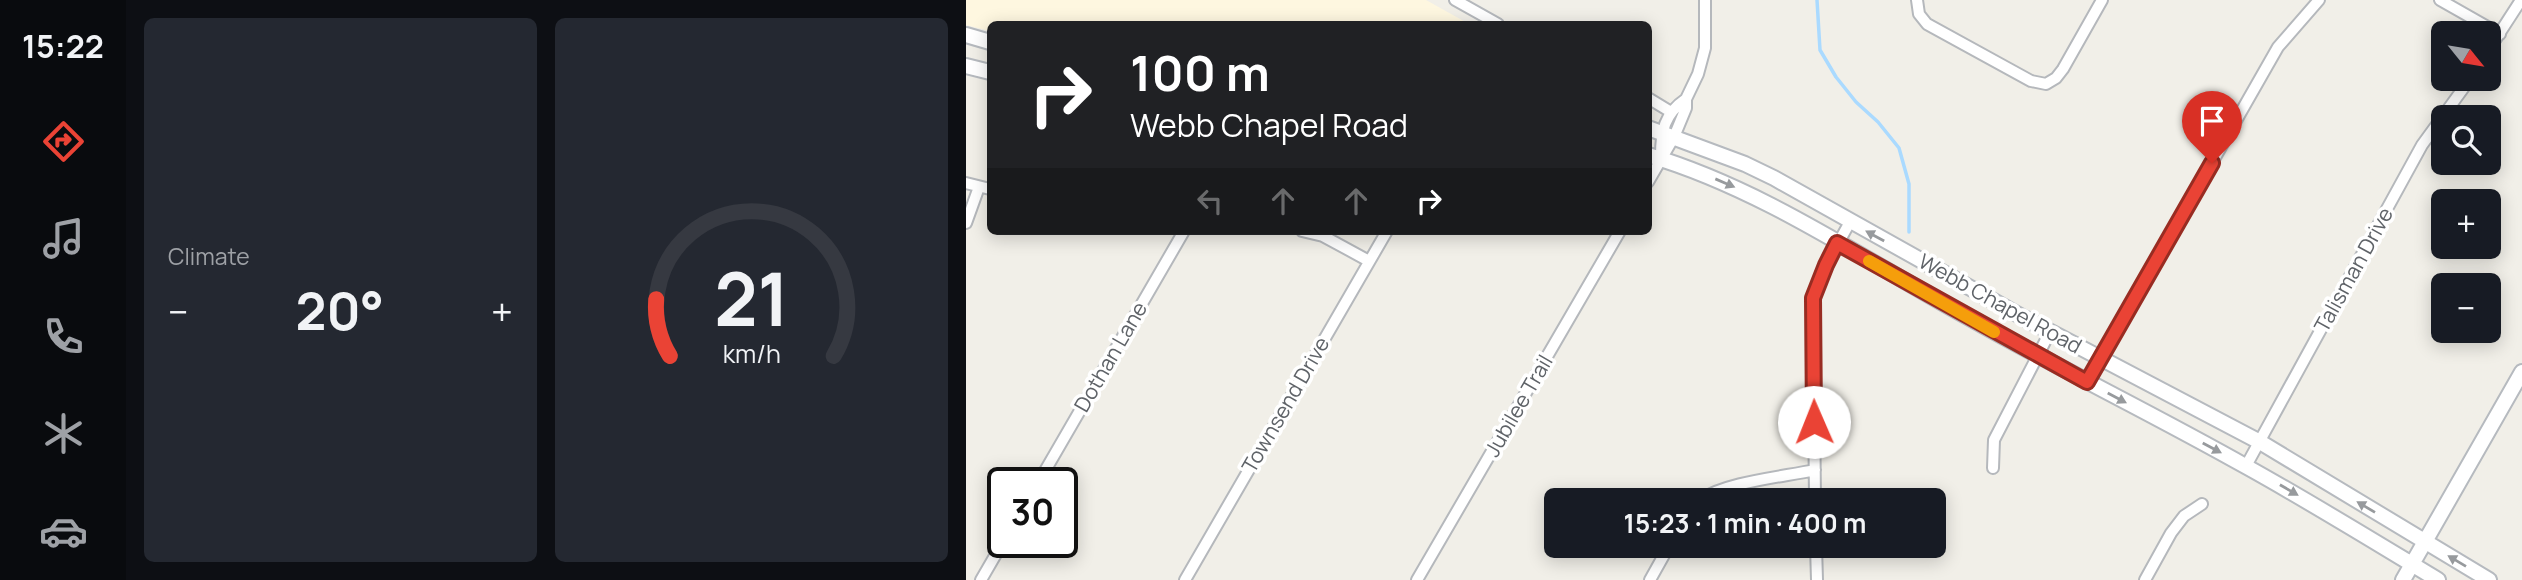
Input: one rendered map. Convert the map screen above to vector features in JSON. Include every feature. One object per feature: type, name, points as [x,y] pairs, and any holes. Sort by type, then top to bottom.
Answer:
[{"type":"main road","points":[[966,35],[987,41]]},
{"type":"main road","points":[[966,66],[987,71]]},
{"type":"main road","name":"Webb Chapel Road","points":[[1661,132],[1745,164],[2050,332],[2260,442],[2489,580]]},
{"type":"main road","name":"Webb Chapel Road","points":[[1655,157],[1731,185],[2038,356],[2246,466],[2331,514],[2438,580]]},
{"type":"main road","points":[[2403,580],[2520,379]]},
{"type":"street","points":[[1455,0],[1493,21]]},
{"type":"street","points":[[1655,157],[1661,132],[1671,112],[1686,99],[1698,74],[1705,48],[1705,0]]},
{"type":"street","points":[[1917,0],[1920,14],[1927,24],[2031,81],[2046,84],[2056,78],[2063,69],[2102,0]]},
{"type":"street","points":[[2087,382],[2278,47],[2319,0]]},
{"type":"street","points":[[2440,0],[2477,21]]},
{"type":"street","points":[[2501,32],[2521,0]]},
{"type":"street","name":"Talisman Drive","points":[[2246,466],[2422,145],[2461,91]]},
{"type":"street","points":[[1661,132],[1686,108],[1686,99]]},
{"type":"street","points":[[1652,101],[1671,112]]},
{"type":"street","points":[[966,183],[985,188],[966,223]]},
{"type":"street","points":[[1815,488],[1813,298],[1822,272],[1850,222]]},
{"type":"street","name":"Dothan Lane","points":[[1047,467],[1182,235]]},
{"type":"street","points":[[1319,235],[1369,261]]},
{"type":"street","name":"Townsend Drive","points":[[1185,580],[1385,235]]},
{"type":"street","name":"Jubilee Trail","points":[[1417,580],[1618,235]]},
{"type":"street","points":[[1993,468],[1994,440],[2050,332]]},
{"type":"street","points":[[1726,488],[1815,470]]},
{"type":"street","points":[[2145,580],[2183,516],[2202,504]]},
{"type":"street","points":[[981,580],[994,558]]},
{"type":"street","points":[[1650,580],[1663,558]]},
{"type":"street","points":[[1816,558],[1817,580]]},
{"type":"shaded area","points":[[966,0],[1426,0],[1464,21],[987,21],[987,30],[966,25]]},
{"type":"waterway","points":[[1817,0],[1820,50],[1836,77],[1856,102],[1878,122],[1899,148],[1909,184],[1909,232]]},
{"type":"slow traffic","points":[[1869,261],[1994,332]]},
{"type":"route","points":[[1814,422],[1813,298],[1837,243],[2087,382],[2212,163]]}]
